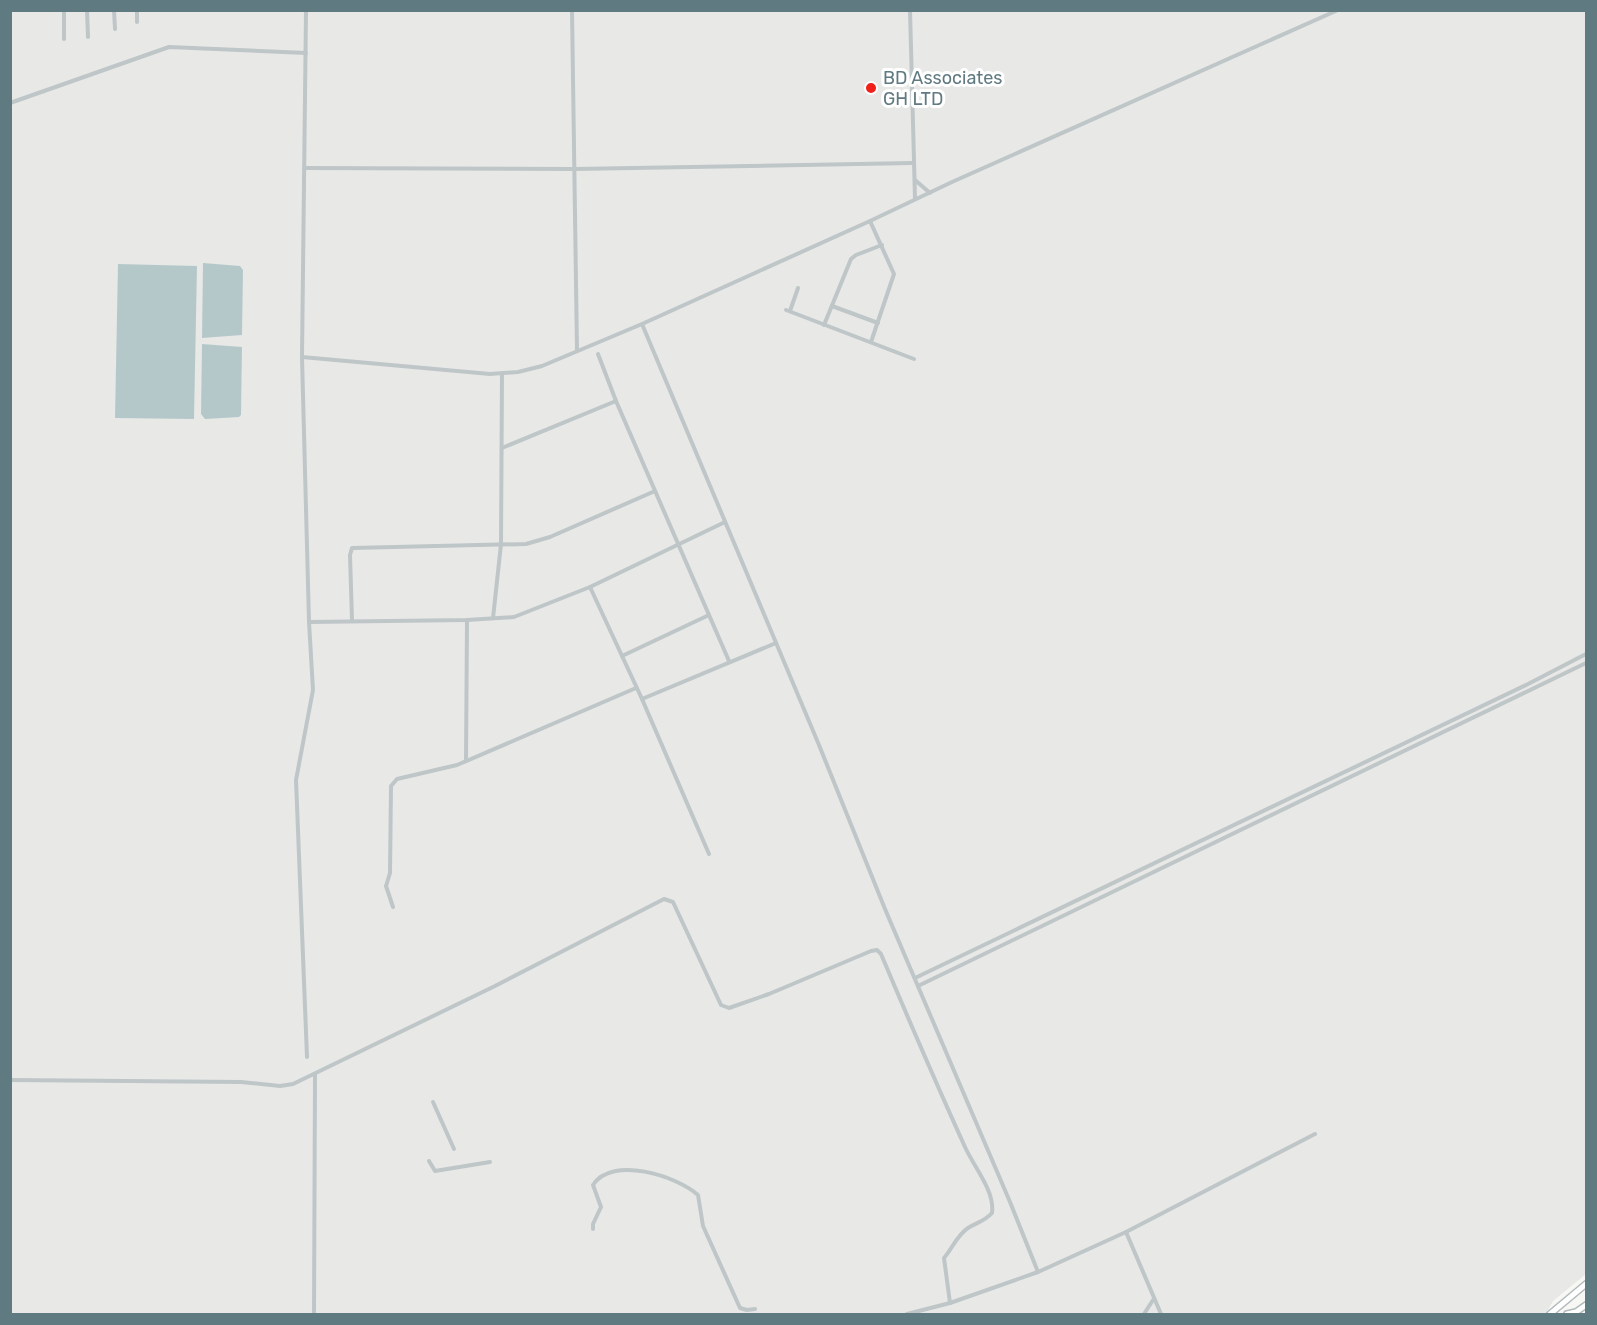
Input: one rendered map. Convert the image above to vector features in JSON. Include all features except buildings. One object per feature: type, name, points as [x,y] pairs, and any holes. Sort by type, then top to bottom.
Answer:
[{"type":"main road","points":[[1551,1314],[1587,1284]]},
{"type":"main road","points":[[1566,1301],[1569,1310],[1576,1312]]},
{"type":"main road","points":[[1567,1314],[1576,1312],[1587,1305]]},
{"type":"street","points":[[64,10],[64,39]]},
{"type":"street","points":[[87,10],[88,37]]},
{"type":"street","points":[[114,10],[115,29]]},
{"type":"street","points":[[137,10],[137,22]]},
{"type":"street","points":[[306,10],[302,357],[313,690],[296,780],[307,1057]]},
{"type":"street","points":[[572,10],[577,351]]},
{"type":"street","points":[[910,10],[915,199]]},
{"type":"street","points":[[302,357],[490,375],[542,366],[642,324],[1338,10]]},
{"type":"street","points":[[10,103],[169,47],[306,53]]},
{"type":"street","points":[[304,168],[575,169],[913,163]]},
{"type":"street","points":[[914,180],[930,193]]},
{"type":"street","points":[[870,222],[894,274],[871,342]]},
{"type":"street","points":[[824,325],[851,259],[882,245]]},
{"type":"street","points":[[798,288],[788,311],[914,359]]},
{"type":"street","points":[[832,306],[878,323]]},
{"type":"street","points":[[642,324],[1038,1272]]},
{"type":"street","points":[[598,354],[616,401],[729,661]]},
{"type":"street","points":[[493,618],[501,544],[502,374]]},
{"type":"street","points":[[502,448],[616,401]]},
{"type":"street","points":[[352,620],[350,555],[352,548],[526,544],[550,537],[655,491]]},
{"type":"street","points":[[309,622],[467,620],[514,617],[590,587],[725,522]]},
{"type":"street","points":[[590,587],[642,699],[709,854]]},
{"type":"street","points":[[622,656],[709,615]]},
{"type":"street","points":[[466,761],[467,620]]},
{"type":"street","points":[[642,699],[776,643]]},
{"type":"street","points":[[915,978],[1587,654]]},
{"type":"street","points":[[918,986],[1587,663]]},
{"type":"street","points":[[393,907],[386,886],[390,873],[393,782],[466,761],[636,688]]},
{"type":"street","points":[[10,1080],[230,1082],[283,1086],[293,1084],[505,981],[664,899],[673,902],[721,1005],[724,1007],[729,1008],[769,994],[870,951],[877,950],[881,954],[966,1149],[988,1189],[993,1207],[987,1219],[967,1228],[957,1238],[944,1258],[950,1303]]},
{"type":"street","points":[[314,1314],[315,1075]]},
{"type":"street","points":[[433,1102],[454,1149]]},
{"type":"street","points":[[908,1314],[950,1303],[1038,1272],[1126,1232],[1315,1134]]},
{"type":"street","points":[[429,1161],[435,1171],[490,1162]]},
{"type":"street","points":[[593,1229],[601,1208],[593,1185],[597,1180],[606,1174],[625,1169],[669,1178],[698,1195],[703,1227],[740,1308],[755,1309]]},
{"type":"street","points":[[1126,1232],[1161,1314]]},
{"type":"street","points":[[1144,1314],[1154,1299]]},
{"type":"shaded area","points":[[10,11],[1586,11],[1586,1274],[1553,1301],[1546,1314],[11,1314]]},
{"type":"shaded area","points":[[203,263],[240,266],[243,270],[242,335],[202,338]]},
{"type":"shaded area","points":[[118,264],[197,266],[194,419],[115,418]]},
{"type":"shaded area","points":[[202,344],[242,347],[241,415],[239,417],[205,419],[201,414]]},
{"type":"place","name":"BD Associates GH LTD","points":[[871,88]]}]
